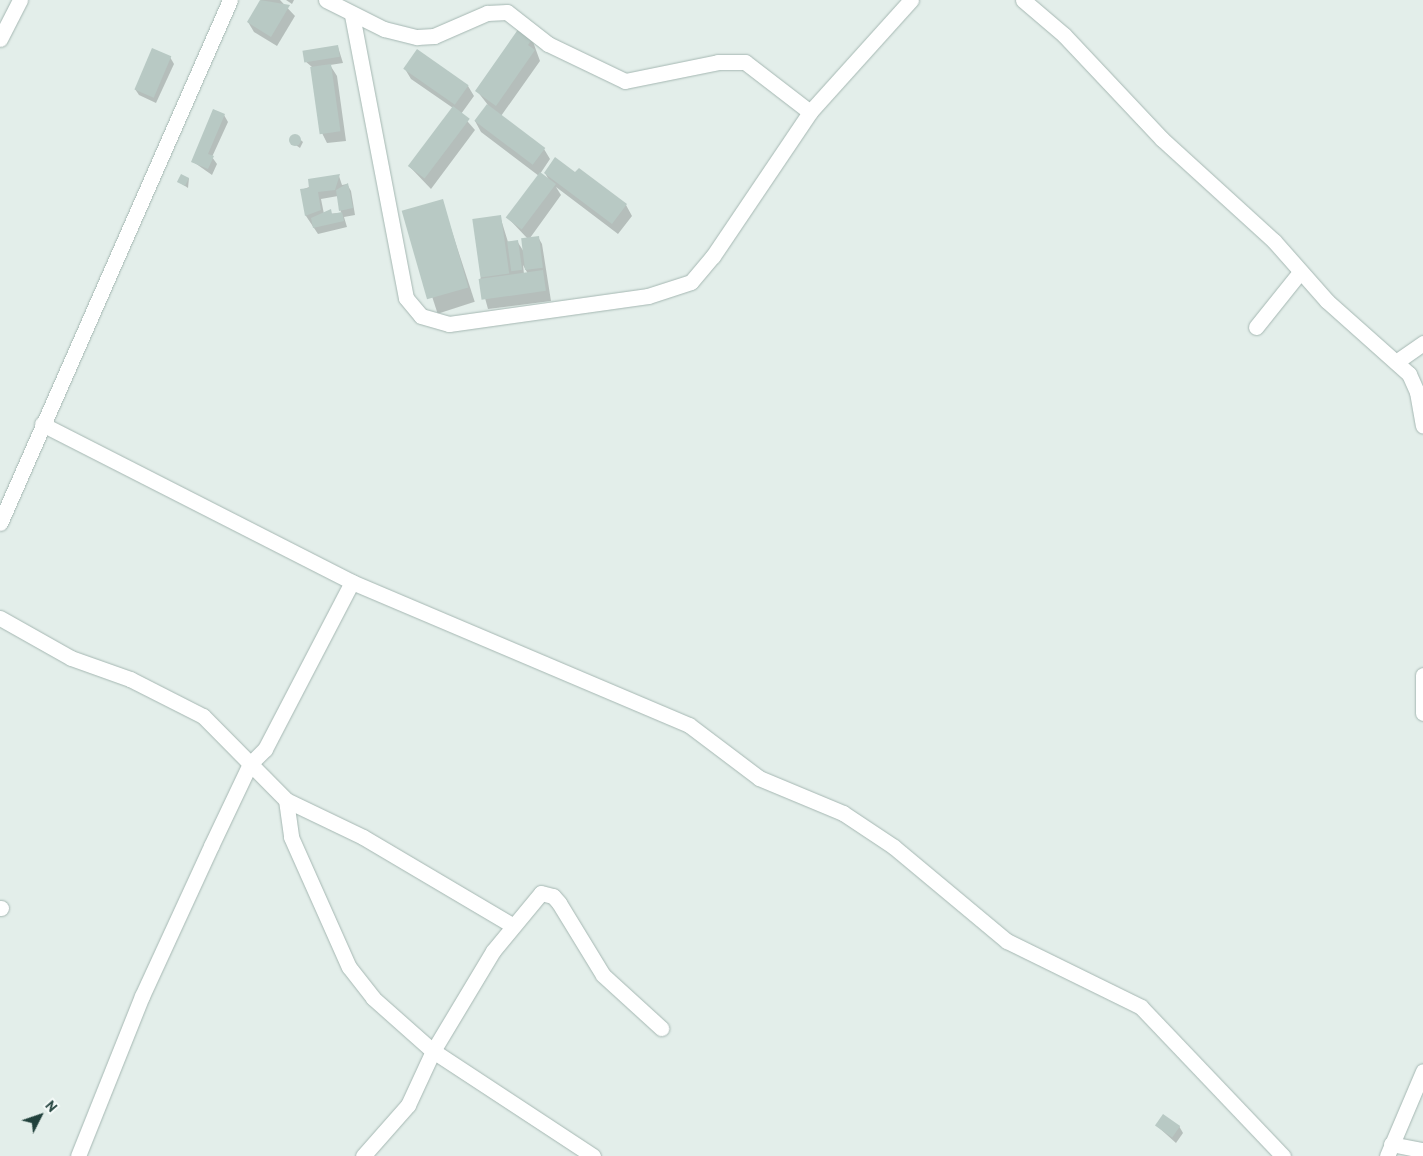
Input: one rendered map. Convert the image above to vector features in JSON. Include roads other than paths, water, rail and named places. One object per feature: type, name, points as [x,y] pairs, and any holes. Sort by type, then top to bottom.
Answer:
[{"type":"street","points":[[0,38],[20,0]]},
{"type":"street","points":[[0,524],[42,424],[230,0]]},
{"type":"street","points":[[326,0],[352,15],[384,29],[425,38],[487,13],[507,12],[548,44],[625,81],[718,62],[745,62],[810,112]]},
{"type":"street","points":[[352,15],[406,298],[416,313],[437,323],[472,323],[648,296],[691,282],[710,260],[810,112],[911,0]]},
{"type":"street","points":[[1023,0],[1064,35],[1135,113],[1274,241],[1300,272],[1396,362],[1420,392],[1423,425]]},
{"type":"street","points":[[1256,327],[1300,272]]},
{"type":"street","points":[[1396,362],[1423,342]]},
{"type":"street","points":[[42,424],[352,582],[688,725],[759,778],[851,818],[894,847],[1007,941],[1141,1007],[1283,1156]]},
{"type":"street","points":[[78,1156],[142,996],[250,764],[265,749],[352,582]]},
{"type":"street","points":[[0,618],[70,658],[179,702],[219,730],[286,800],[362,837],[512,924]]},
{"type":"street","points":[[1423,674],[1423,712]]},
{"type":"street","points":[[286,800],[291,836],[349,967],[373,998],[433,1051],[593,1156]]},
{"type":"street","points":[[363,1156],[408,1105],[433,1051],[512,924],[541,893],[553,896],[603,975],[661,1028]]},
{"type":"street","points":[[1418,1152],[1389,1150],[1423,1071]]}]
